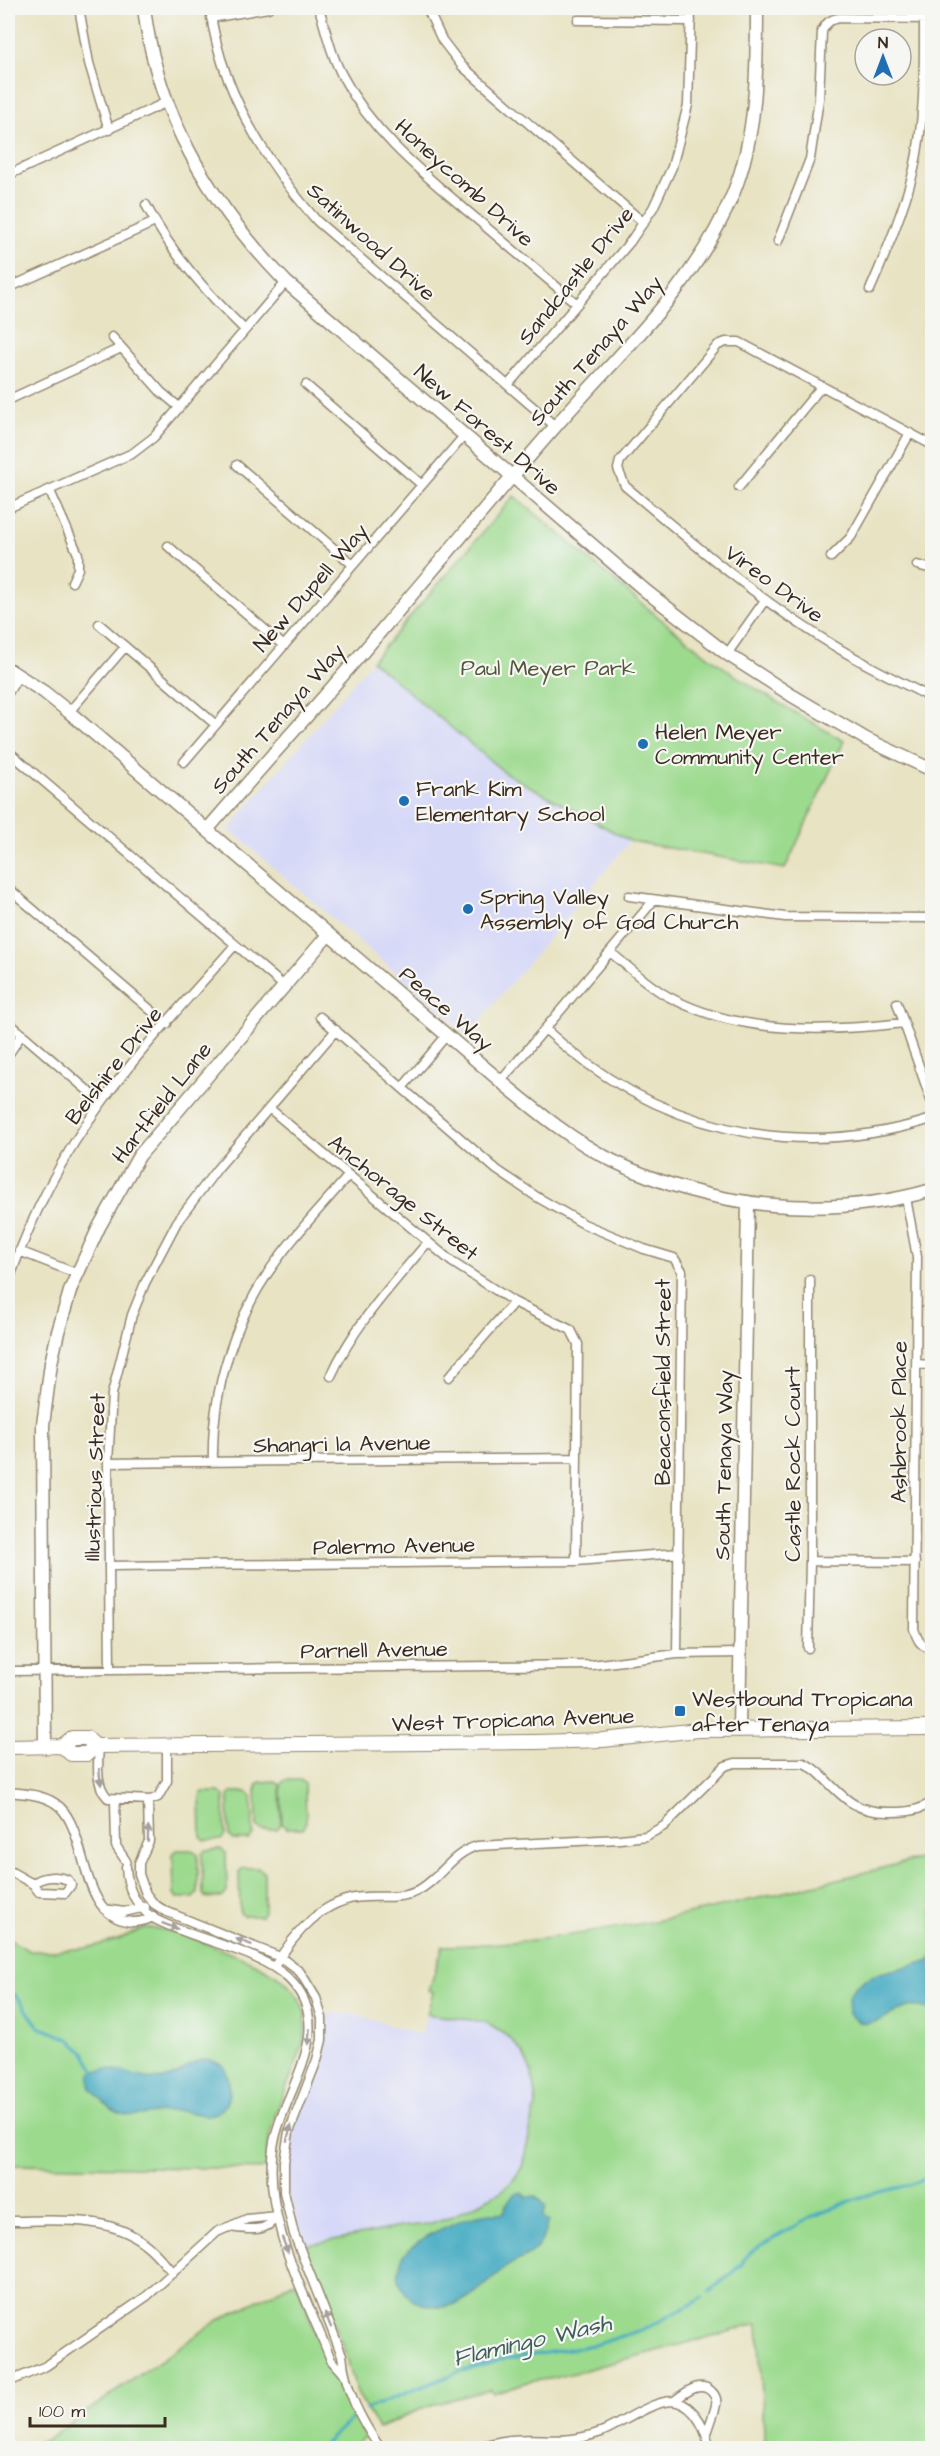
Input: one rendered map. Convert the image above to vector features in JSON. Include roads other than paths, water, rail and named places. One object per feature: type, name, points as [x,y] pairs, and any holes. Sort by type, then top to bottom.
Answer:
[{"type":"main road","name":"West Tropicana Avenue","points":[[8,1747],[62,1746],[71,1754],[87,1754],[97,1746],[547,1742],[603,1740],[699,1730],[933,1728]]},
{"type":"street","points":[[79,8],[88,63],[109,130]]},
{"type":"street","name":"New Forest Drive","points":[[144,8],[158,79],[181,138],[213,195],[253,248],[286,282],[647,592],[727,654],[858,734],[933,770]]},
{"type":"street","name":"Satinwood Drive","points":[[210,8],[224,68],[243,115],[258,143],[291,191],[317,221],[555,426]]},
{"type":"street","points":[[211,18],[268,8]]},
{"type":"street","name":"Honeycomb Drive","points":[[319,8],[333,56],[343,78],[382,134],[412,164],[577,304]]},
{"type":"street","points":[[427,8],[442,40],[462,66],[644,223]]},
{"type":"street","name":"Sandcastle Drive","points":[[508,386],[630,242],[644,223],[667,177],[680,144],[688,105],[691,8]]},
{"type":"street","name":"South Tenaya Way","points":[[207,830],[383,629],[555,426],[664,306],[690,272],[716,231],[734,192],[747,146],[756,75],[757,8]]},
{"type":"street","points":[[778,241],[810,159],[819,99],[822,32],[825,25],[831,19],[840,18],[928,19],[914,169],[889,245],[870,290]]},
{"type":"street","points":[[578,20],[691,21]]},
{"type":"street","points":[[8,175],[167,102]]},
{"type":"street","points":[[146,205],[180,259],[207,293],[245,330]]},
{"type":"street","points":[[8,288],[155,222]]},
{"type":"street","points":[[8,508],[133,453],[153,437],[286,282]]},
{"type":"street","points":[[111,337],[161,392],[178,407]]},
{"type":"street","name":"Vireo Drive","points":[[822,386],[739,342],[726,342],[718,345],[620,461],[618,469],[625,486],[709,558],[765,600],[820,638],[933,698]]},
{"type":"street","points":[[8,400],[121,348]]},
{"type":"street","points":[[306,385],[422,485]]},
{"type":"street","points":[[739,487],[822,386],[933,445]]},
{"type":"street","points":[[831,557],[850,537],[910,433]]},
{"type":"street","name":"New Dupell Way","points":[[184,762],[464,436]]},
{"type":"street","points":[[237,465],[353,565]]},
{"type":"street","points":[[50,491],[78,555],[78,569],[72,582]]},
{"type":"street","points":[[168,546],[284,646]]},
{"type":"street","points":[[917,565],[933,569]]},
{"type":"street","points":[[727,654],[765,600]]},
{"type":"street","points":[[99,624],[216,725]]},
{"type":"street","points":[[69,712],[125,647]]},
{"type":"street","points":[[8,693],[13,672]]},
{"type":"street","name":"Peace Way","points":[[13,672],[69,712],[500,1082],[554,1125],[611,1160],[696,1193],[777,1206],[831,1207],[906,1198],[933,1190]]},
{"type":"street","points":[[8,752],[284,986]]},
{"type":"street","points":[[8,888],[167,1024]]},
{"type":"street","points":[[629,896],[785,917],[933,918]]},
{"type":"street","points":[[500,1082],[654,900]]},
{"type":"street","name":"Hartfield Lane","points":[[45,1747],[43,1425],[51,1363],[58,1332],[78,1274],[99,1227],[139,1156],[328,935]]},
{"type":"street","name":"Belshire Drive","points":[[8,1283],[30,1222],[101,1102],[235,945]]},
{"type":"street","points":[[610,952],[666,995],[691,1008],[727,1019],[805,1029],[860,1028],[904,1023]]},
{"type":"street","points":[[897,1003],[933,1103]]},
{"type":"street","name":"Beaconsfield Street","points":[[320,1017],[498,1170],[537,1197],[584,1224],[644,1249],[674,1258],[680,1264],[682,1271],[677,1654]]},
{"type":"street","points":[[8,1022],[101,1102]]},
{"type":"street","points":[[545,1029],[607,1080],[647,1102],[728,1129],[804,1139],[851,1137],[898,1130],[933,1119]]},
{"type":"street","name":"Illustrious Street","points":[[110,1670],[108,1463],[112,1394],[132,1316],[145,1283],[177,1222],[217,1169],[336,1030]]},
{"type":"street","points":[[8,1055],[22,1034]]},
{"type":"street","points":[[402,1088],[447,1036]]},
{"type":"street","name":"Anchorage Street","points":[[269,1108],[427,1244],[514,1302],[571,1330],[576,1336],[578,1344],[576,1561]]},
{"type":"street","points":[[213,1462],[217,1400],[232,1342],[263,1280],[348,1176]]},
{"type":"street","name":"Ashbrook Place","points":[[906,1198],[917,1257],[914,1629],[922,1645],[933,1648]]},
{"type":"street","name":"South Tenaya Way","points":[[739,1730],[748,1202]]},
{"type":"street","points":[[331,1376],[342,1353],[364,1318],[427,1244]]},
{"type":"street","points":[[19,1251],[78,1274]]},
{"type":"street","name":"Castle Rock Court","points":[[808,1648],[810,1280]]},
{"type":"street","points":[[449,1377],[514,1302]]},
{"type":"street","points":[[916,1364],[933,1365]]},
{"type":"street","name":"Shangri la Avenue","points":[[108,1463],[577,1458]]},
{"type":"street","name":"Palermo Avenue","points":[[109,1566],[576,1561],[679,1553]]},
{"type":"street","points":[[810,1561],[915,1562]]},
{"type":"street","name":"Parnell Avenue","points":[[8,1671],[592,1665],[677,1654],[740,1653]]},
{"type":"street","points":[[97,1746],[100,1785],[105,1796],[115,1800],[148,1800],[158,1797],[164,1788],[167,1774],[167,1746]]},
{"type":"street","points":[[274,1967],[303,1928],[334,1903],[355,1897],[401,1896],[413,1893],[459,1854],[471,1847],[620,1839],[652,1834],[664,1826],[717,1771],[730,1764],[804,1763],[814,1768],[850,1803],[873,1812],[909,1812],[933,1802]]},
{"type":"street","points":[[8,1792],[43,1797],[61,1808],[71,1825],[96,1898],[104,1909],[115,1917],[128,1921],[141,1922],[153,1918]]},
{"type":"street","points":[[115,1800],[116,1846],[126,1864],[128,1884],[141,1908],[153,1918],[274,1967],[291,1980],[301,1994],[308,2011],[310,2029],[306,2056],[282,2114],[273,2145],[271,2177],[276,2216],[331,2360],[344,2375]]},
{"type":"street","points":[[148,1800],[149,1841],[139,1863],[139,1874],[142,1888],[154,1904],[171,1914],[280,1957],[292,1965],[306,1980],[316,1998],[322,2018],[320,2050],[293,2118],[285,2147],[284,2192],[294,2234],[342,2355],[344,2375],[363,2421],[380,2448]]},
{"type":"street","points":[[8,1870],[33,1884]]},
{"type":"street","points":[[104,1909],[124,1912],[154,1904]]},
{"type":"street","points":[[153,1918],[154,1904]]},
{"type":"street","points":[[8,2382],[46,2366],[147,2296],[212,2235],[228,2227],[263,2228],[272,2223],[276,2216]]},
{"type":"street","points":[[8,2220],[86,2222],[118,2228],[146,2244],[173,2273]]},
{"type":"street","points":[[475,2448],[509,2440],[542,2445],[592,2435],[643,2411],[674,2401],[695,2388],[703,2387],[715,2396],[716,2404],[707,2433]]},
{"type":"street","points":[[674,2401],[680,2403],[701,2422],[707,2433],[709,2448]]},
{"type":"water","points":[[932,1959],[932,2010],[909,2007],[871,2023],[856,2021],[849,2014],[848,1997],[863,1981],[874,1975]]},
{"type":"water","points":[[208,2059],[224,2066],[229,2082],[225,2105],[214,2114],[176,2111],[126,2115],[108,2107],[90,2086],[91,2073],[100,2070],[117,2070],[144,2078],[163,2079],[170,2078],[195,2062]]},
{"type":"water","points":[[522,2192],[526,2197],[536,2196],[546,2206],[543,2217],[549,2221],[541,2242],[535,2250],[505,2268],[468,2298],[450,2306],[421,2304],[406,2293],[401,2285],[399,2267],[403,2257],[413,2245],[435,2232],[477,2215],[504,2213],[510,2200]]},
{"type":"waterway","points":[[8,1988],[39,2027],[70,2039],[84,2053],[95,2071]]},
{"type":"waterway","name":"Flamingo Wash","points":[[709,2292],[741,2265],[746,2256],[761,2245],[814,2216],[860,2197],[909,2185],[932,2176]]},
{"type":"waterway","name":"Flamingo Wash","points":[[366,2409],[459,2372],[498,2361],[598,2344],[647,2328],[703,2298]]},
{"type":"waterway","name":"Flamingo Wash","points":[[320,2448],[355,2416]]},
{"type":"place","name":"Helen Meyer Community Center","points":[[643,744]]},
{"type":"place","name":"Frank Kim Elementary School","points":[[404,801]]},
{"type":"place","name":"Spring Valley Assembly of God Church","points":[[468,909]]},
{"type":"place","name":"Westbound Tropicana after Tenaya","points":[[680,1711]]},
{"type":"park label","name":"Paul Meyer Park","points":[[548,667]]}]
